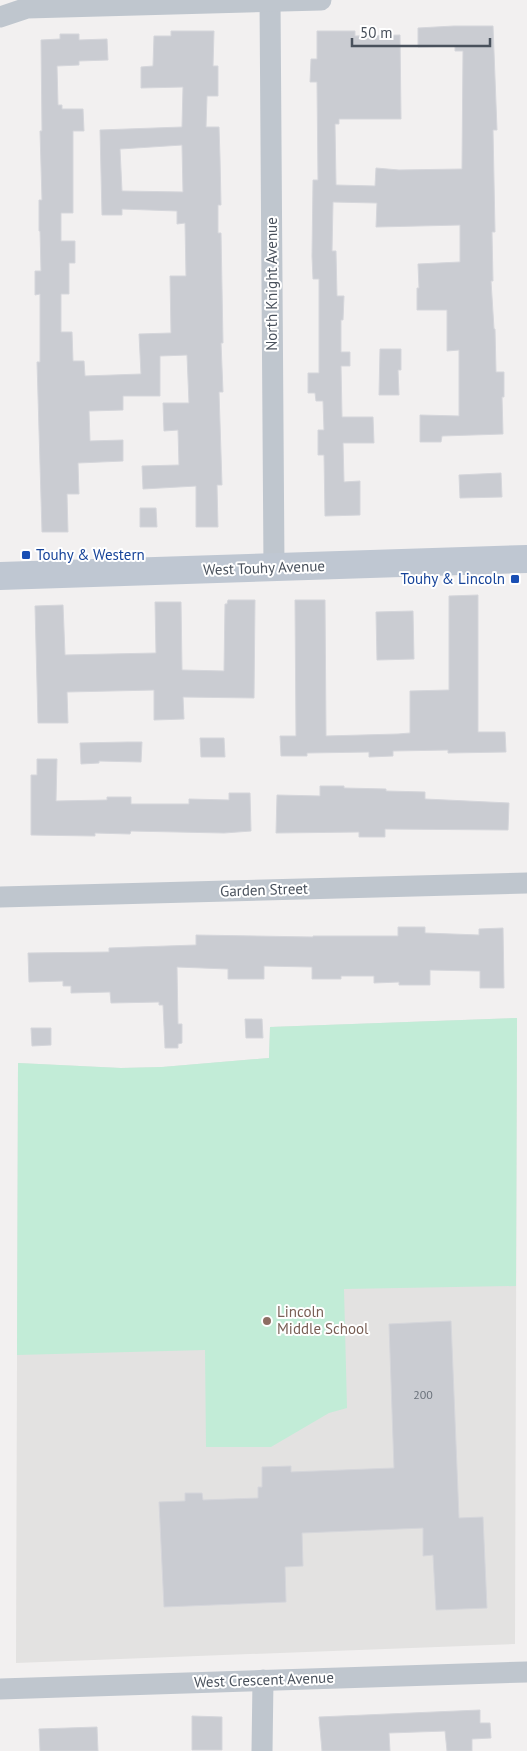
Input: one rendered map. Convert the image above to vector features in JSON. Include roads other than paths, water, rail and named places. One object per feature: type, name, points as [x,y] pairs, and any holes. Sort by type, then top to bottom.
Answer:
[{"type":"main road","name":"West Touhy Avenue","points":[[0,576],[527,559]]},
{"type":"street","points":[[0,18],[27,8],[321,0]]},
{"type":"street","name":"North Knight Avenue","points":[[270,1],[274,567]]},
{"type":"street","name":"Garden Street","points":[[0,897],[527,883]]},
{"type":"street","name":"West Crescent Avenue","points":[[0,1689],[527,1672]]},
{"type":"street","points":[[262,1751],[263,1680]]},
{"type":"place","name":"Touhy & Western","points":[[26,555]]},
{"type":"place","name":"Touhy & Lincoln","points":[[515,579]]},
{"type":"place","name":"Lincoln Middle School","points":[[267,1321]]}]
